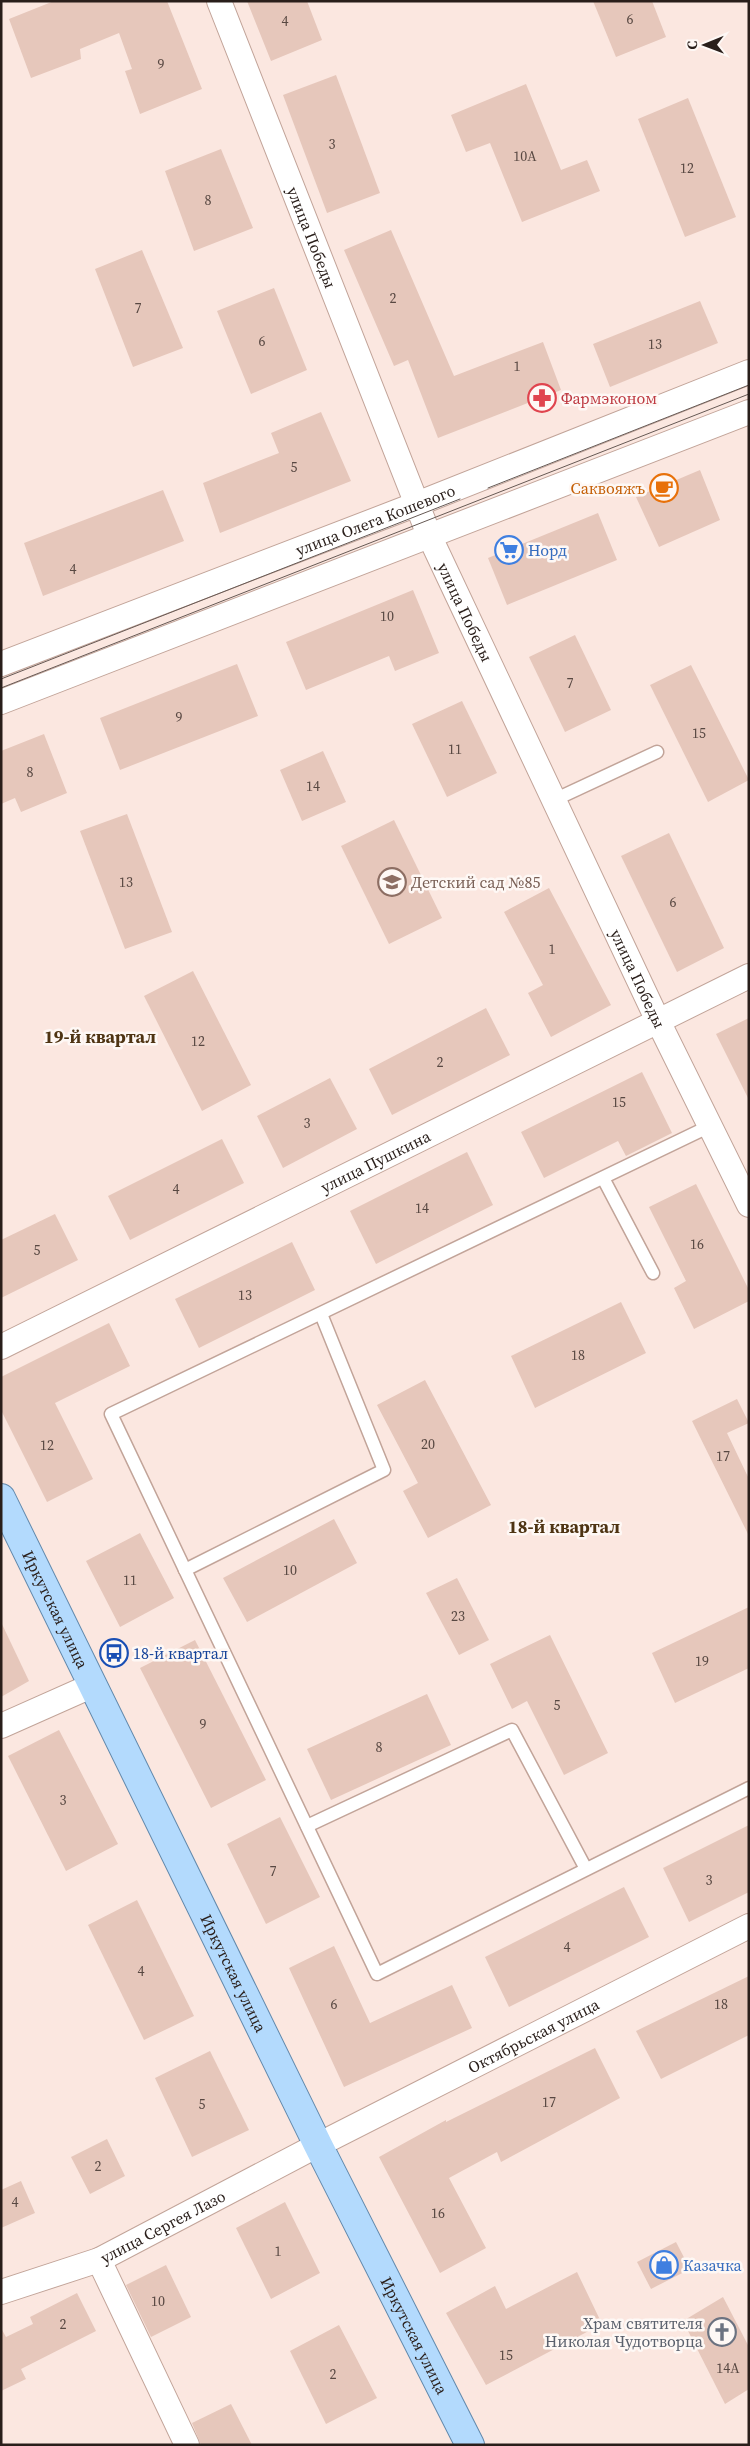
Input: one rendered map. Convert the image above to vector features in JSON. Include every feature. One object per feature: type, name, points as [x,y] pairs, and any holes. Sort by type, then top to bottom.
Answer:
[{"type":"main road","name":"Иркутская улица","points":[[1,1498],[91,1686],[318,2145],[470,2445]]},
{"type":"street","name":"улица Победы","points":[[219,1],[429,535],[658,1021],[749,1205]]},
{"type":"street","name":"улица Олега Кошевого","points":[[1,664],[417,504],[749,372]]},
{"type":"street","name":"улица Олега Кошевого","points":[[1,702],[749,412]]},
{"type":"street","name":"улица Пушкина","points":[[1,1347],[749,976]]},
{"type":"street","points":[[1,1726],[91,1686]]},
{"type":"street","name":"Октябрьская улица","points":[[318,2145],[749,1926]]},
{"type":"street","name":"улица Сергея Лазо","points":[[1,2292],[99,2260],[318,2145]]},
{"type":"street","points":[[99,2260],[188,2445]]},
{"type":"lane","points":[[554,800],[657,752]]},
{"type":"lane","points":[[710,1126],[111,1414],[377,1974],[749,1788]]},
{"type":"lane","points":[[603,1178],[653,1272]]},
{"type":"lane","points":[[186,1570],[384,1470],[320,1314]]},
{"type":"lane","points":[[307,1826],[512,1730],[586,1870]]},
{"type":"building","points":[[54,1],[167,1],[202,89],[140,114],[125,71],[132,69],[119,33],[80,49],[81,59],[31,78],[9,19]]},
{"type":"building","points":[[247,1],[307,1],[322,40],[271,61]]},
{"type":"building","points":[[593,1],[652,1],[666,37],[616,57]]},
{"type":"building","points":[[336,75],[380,193],[327,213],[283,95]]},
{"type":"building","points":[[526,84],[561,170],[587,160],[600,191],[522,222],[490,143],[466,152],[451,115]]},
{"type":"building","points":[[688,98],[736,217],[685,237],[638,119]]},
{"type":"building","points":[[221,149],[253,228],[194,251],[165,171]]},
{"type":"building","points":[[391,230],[454,376],[543,342],[561,390],[438,438],[408,360],[394,366],[344,250]]},
{"type":"building","points":[[142,250],[183,348],[133,367],[95,269]]},
{"type":"building","points":[[274,288],[307,370],[251,394],[217,311]]},
{"type":"building","points":[[700,301],[718,343],[610,387],[593,344]]},
{"type":"building","points":[[321,412],[351,481],[220,533],[203,483],[279,453],[271,433]]},
{"type":"building","points":[[700,470],[720,520],[659,547],[636,497]]},
{"type":"building","points":[[163,490],[184,541],[43,596],[24,543]]},
{"type":"building","points":[[598,513],[617,560],[507,605],[488,558]]},
{"type":"building","points":[[413,590],[439,653],[395,671],[389,656],[306,690],[286,642]]},
{"type":"building","points":[[575,635],[611,710],[565,732],[529,657]]},
{"type":"building","points":[[237,664],[258,716],[120,770],[100,718]]},
{"type":"building","points":[[691,665],[749,780],[708,802],[650,685]]},
{"type":"building","points":[[462,701],[497,773],[447,797],[412,724]]},
{"type":"building","points":[[44,734],[67,793],[21,812],[15,798],[1,804],[1,751]]},
{"type":"building","points":[[323,751],[346,802],[302,821],[280,770]]},
{"type":"building","points":[[127,814],[172,932],[125,949],[80,831]]},
{"type":"building","name":"Детский сад №85","points":[[394,820],[442,918],[389,944],[341,846]]},
{"type":"building","points":[[669,833],[724,948],[677,972],[621,856]]},
{"type":"building","points":[[549,888],[611,1005],[551,1037],[528,993],[543,985],[504,912]]},
{"type":"building","points":[[193,971],[251,1085],[202,1111],[144,996]]},
{"type":"building","points":[[486,1008],[510,1055],[392,1115],[369,1069]]},
{"type":"building","points":[[749,1018],[749,1100],[716,1034]]},
{"type":"building","points":[[642,1072],[672,1133],[626,1156],[618,1141],[544,1178],[521,1132]]},
{"type":"building","points":[[330,1078],[357,1129],[283,1168],[257,1116]]},
{"type":"building","points":[[222,1139],[244,1183],[130,1240],[108,1196]]},
{"type":"building","points":[[467,1152],[493,1205],[376,1264],[350,1211]]},
{"type":"building","points":[[696,1184],[749,1290],[749,1301],[694,1329],[674,1288],[686,1281],[649,1207]]},
{"type":"building","points":[[55,1214],[78,1260],[1,1298],[1,1240]]},
{"type":"building","points":[[292,1242],[315,1290],[199,1348],[175,1299]]},
{"type":"building","points":[[621,1302],[646,1353],[535,1408],[511,1356]]},
{"type":"building","points":[[109,1323],[130,1366],[55,1403],[93,1479],[47,1502],[1,1410],[1,1377]]},
{"type":"building","points":[[425,1380],[491,1505],[428,1538],[403,1491],[418,1483],[377,1405]]},
{"type":"building","points":[[737,1399],[749,1423],[727,1433],[749,1479],[749,1536],[692,1421]]},
{"type":"building","points":[[334,1519],[357,1563],[247,1622],[223,1578]]},
{"type":"building","points":[[140,1533],[174,1598],[120,1627],[86,1561]]},
{"type":"building","points":[[457,1578],[489,1640],[459,1655],[426,1593]]},
{"type":"building","points":[[749,1607],[749,1668],[675,1703],[652,1653]]},
{"type":"building","points":[[1,1622],[29,1681],[1,1697]]},
{"type":"building","points":[[550,1635],[608,1753],[564,1775],[527,1701],[512,1709],[490,1664]]},
{"type":"building","points":[[195,1640],[266,1780],[211,1808],[140,1668]]},
{"type":"building","points":[[427,1694],[451,1745],[331,1800],[307,1749]]},
{"type":"building","points":[[59,1730],[118,1844],[66,1871],[8,1756]]},
{"type":"building","points":[[280,1817],[320,1897],[266,1924],[227,1844]]},
{"type":"building","points":[[749,1825],[749,1892],[689,1922],[663,1868]]},
{"type":"building","points":[[624,1887],[649,1937],[509,2007],[485,1957]]},
{"type":"building","points":[[137,1900],[194,2016],[144,2040],[88,1925]]},
{"type":"building","points":[[334,1946],[370,2023],[452,1985],[472,2028],[344,2087],[289,1968]]},
{"type":"building","points":[[749,1976],[749,2035],[661,2079],[636,2031]]},
{"type":"building","points":[[595,2048],[620,2098],[501,2162],[497,2152],[449,2178],[486,2248],[440,2273],[379,2157],[446,2120],[446,2122]]},
{"type":"building","points":[[210,2051],[249,2130],[192,2157],[155,2078]]},
{"type":"building","points":[[107,2139],[125,2176],[90,2194],[71,2157]]},
{"type":"building","points":[[21,2181],[35,2213],[1,2228],[1,2190]]},
{"type":"building","points":[[285,2202],[320,2273],[271,2299],[236,2228]]},
{"type":"building","points":[[676,2242],[690,2269],[651,2289],[637,2262]]},
{"type":"building","points":[[166,2265],[191,2317],[151,2337],[126,2285]]},
{"type":"building","points":[[577,2272],[602,2324],[486,2385],[446,2313],[495,2286],[506,2309]]},
{"type":"building","points":[[77,2293],[96,2331],[21,2369],[26,2379],[1,2391],[1,2328],[6,2337],[33,2324],[30,2317]]},
{"type":"building","points":[[723,2297],[749,2347],[749,2389],[725,2404],[683,2321]]},
{"type":"building","points":[[339,2325],[377,2398],[326,2424],[290,2351]]},
{"type":"building","points":[[231,2404],[252,2445],[201,2445],[192,2423]]},
{"type":"tram line","points":[[488,488],[749,385]]},
{"type":"tram line","points":[[1,688],[749,394]]},
{"type":"tram line","points":[[1,679],[460,499]]},
{"type":"place","name":"Фармэконом","points":[[542,398]]},
{"type":"place","name":"Саквояжъ","points":[[664,488]]},
{"type":"place","name":"Норд","points":[[509,550]]},
{"type":"place","name":"Детский сад №85","points":[[392,882]]},
{"type":"place","name":"18-й квартал","points":[[114,1653]]},
{"type":"place","name":"Казачка","points":[[664,2265]]},
{"type":"place","name":"Храм святителя Николая Чудотворца","points":[[722,2332]]},
{"type":"district","name":"19-й квартал","points":[[100,1037]]},
{"type":"district","name":"18-й квартал","points":[[564,1527]]}]
